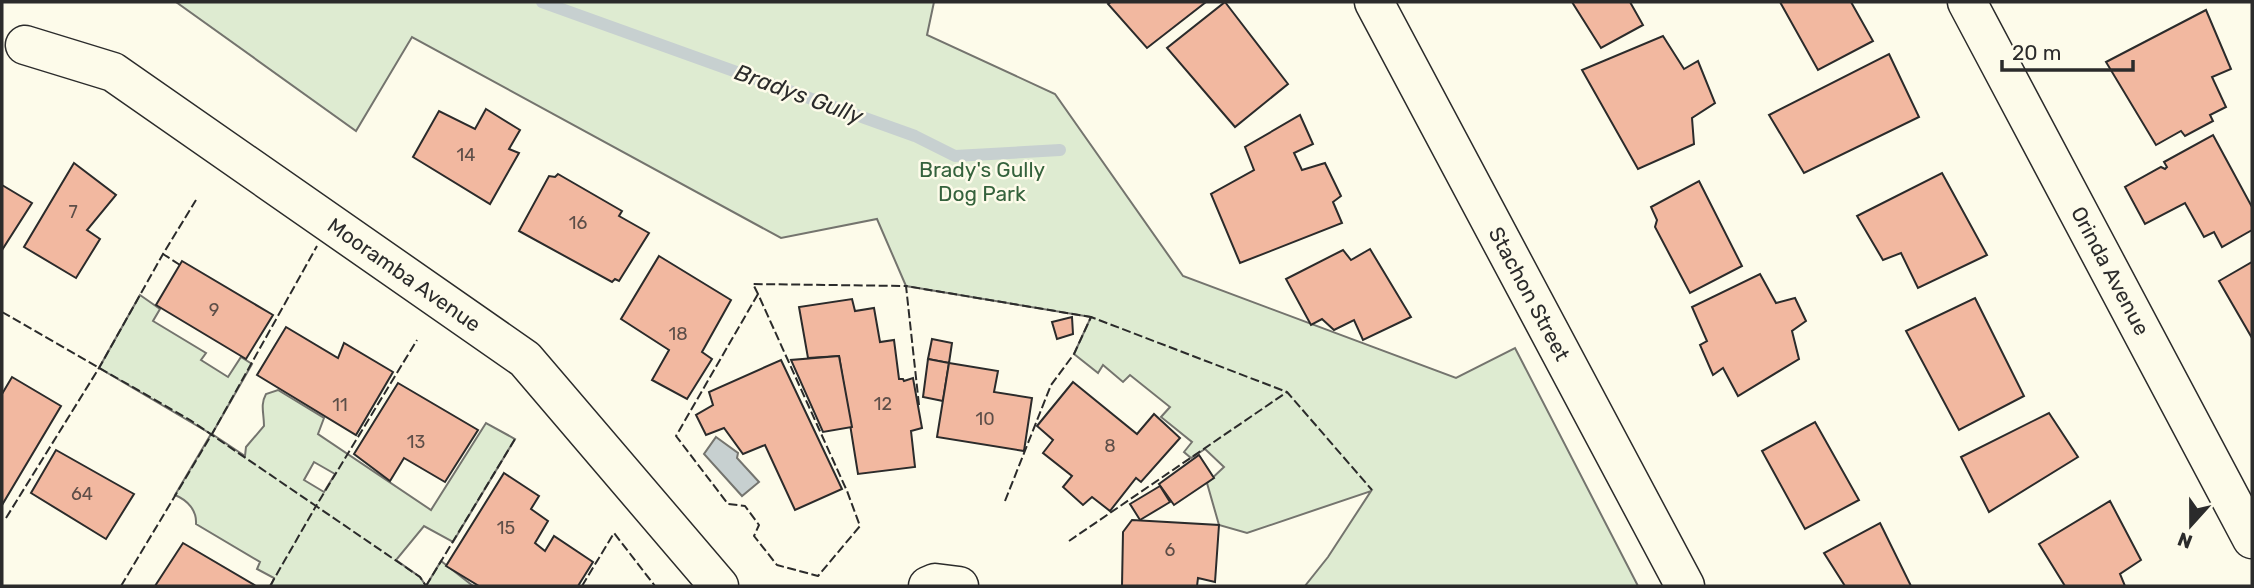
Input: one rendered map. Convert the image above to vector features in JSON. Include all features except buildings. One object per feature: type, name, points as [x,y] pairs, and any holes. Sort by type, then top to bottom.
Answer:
[{"type":"street","name":"Stachon Street","points":[[1374,2],[1685,586]]},
{"type":"street","name":"Orinda Avenue","points":[[1967,2],[2252,540]]},
{"type":"street","name":"Mooramba Avenue","points":[[25,45],[113,72],[525,359],[719,586]]},
{"type":"street","points":[[928,586],[935,583],[959,586]]},
{"type":"green space","name":"Brady's Gully Dog Park","points":[[176,2],[934,2],[927,35],[1055,94],[1183,276],[1456,378],[1515,348],[1638,586],[1305,586],[1328,557],[1371,491],[1247,533],[1219,525],[1207,483],[1224,467],[1205,449],[1191,458],[1184,452],[1192,442],[1161,417],[1170,407],[1130,375],[1123,382],[1103,365],[1098,373],[1074,354],[1091,317],[906,286],[877,219],[781,238],[412,37],[356,131]]},
{"type":"green space","points":[[140,295],[160,309],[153,321],[206,353],[201,360],[228,377],[241,357],[252,364],[212,434],[245,456],[246,447],[264,426],[263,406],[266,394],[278,390],[324,418],[318,434],[431,510],[486,423],[515,439],[453,542],[424,526],[396,560],[420,577],[426,586],[271,586],[274,578],[257,569],[260,562],[196,524],[195,514],[190,506],[175,495],[211,434],[99,368]],"holes":[[[314,462],[335,474],[324,492],[304,480]]]},
{"type":"green space","points":[[441,561],[473,586],[426,586]]},
{"type":"shaded area","points":[[716,437],[738,453],[737,458],[759,482],[742,496],[704,454]]},
{"type":"waterway","name":"Bradys Gully","points":[[542,2],[915,136],[955,156],[1060,150]]},
{"type":"fence","points":[[180,265],[163,254],[196,200]]},
{"type":"fence","points":[[121,586],[212,434],[317,246]]},
{"type":"fence","points":[[6,518],[99,368],[163,254]]},
{"type":"fence","points":[[758,294],[676,436],[728,504],[745,506],[759,525],[754,536],[777,565],[818,576],[860,526],[847,491],[758,294],[753,284],[906,286]]},
{"type":"fence","points":[[919,405],[906,286],[1091,317]]},
{"type":"fence","points":[[2,312],[190,420],[316,506],[417,340]]},
{"type":"fence","points":[[1005,501],[1051,385],[1074,354],[1091,317],[1287,392],[1372,490]]},
{"type":"fence","points":[[1069,541],[1287,392]]},
{"type":"fence","points":[[426,586],[515,439]]},
{"type":"fence","points":[[270,586],[316,506],[420,577],[426,586]]},
{"type":"fence","points":[[582,586],[614,533],[655,586]]}]
